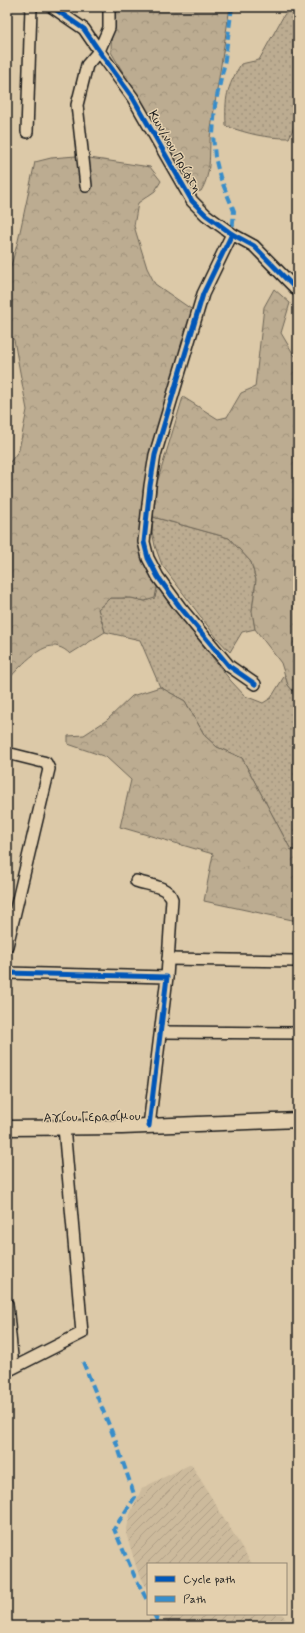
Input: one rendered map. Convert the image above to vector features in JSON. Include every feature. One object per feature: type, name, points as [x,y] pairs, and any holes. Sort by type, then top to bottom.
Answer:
[{"type":"street","points":[[27,132],[31,7]]},
{"type":"street","name":"Κων/νου Πρίφτη","points":[[52,7],[84,30],[133,98],[192,201],[206,215],[232,234],[254,246],[298,291]]},
{"type":"street","points":[[86,186],[77,104],[87,65],[99,51],[109,28],[109,7]]},
{"type":"street","points":[[232,234],[203,294],[155,455],[144,542],[148,558],[158,577],[180,607],[229,666],[255,684]]},
{"type":"street","points":[[7,753],[46,763],[49,769],[7,946]]},
{"type":"street","points":[[136,881],[166,890],[172,899],[162,1032],[150,1126]]},
{"type":"street","points":[[168,959],[295,961]]},
{"type":"street","points":[[7,972],[167,978]]},
{"type":"street","points":[[162,1032],[298,1033]]},
{"type":"street","name":"Αγίου Γερασίμου","points":[[7,1128],[150,1126],[298,1120]]},
{"type":"street","points":[[7,1304],[10,1369],[82,1333],[64,1127]]},
{"type":"shaded area","points":[[191,1464],[251,1563],[147,1563],[147,1589],[137,1569],[126,1533],[130,1514],[142,1488]]},
{"type":"shaded area","points":[[162,1615],[283,1615],[290,1626],[169,1626]]},
{"type":"green space","points":[[112,7],[230,7],[211,129],[209,168],[201,191],[194,192],[188,183],[111,52]]},
{"type":"green space","points":[[290,7],[298,7],[298,118],[289,138],[257,135],[226,126],[226,100],[232,80],[241,64],[259,60]]},
{"type":"green space","points":[[76,156],[150,167],[161,181],[155,191],[138,203],[134,226],[147,268],[155,284],[194,311],[142,534],[141,557],[157,587],[155,598],[145,601],[131,598],[110,598],[98,609],[105,632],[70,654],[59,647],[52,646],[45,648],[30,657],[7,681],[7,463],[11,461],[19,450],[27,410],[14,340],[7,331],[7,280],[18,241],[35,162],[51,158]]},
{"type":"green space","points":[[274,289],[290,303],[281,333],[294,355],[298,357],[298,697],[288,685],[281,663],[255,629],[252,611],[256,580],[251,562],[229,538],[153,517],[157,483],[183,397],[218,419],[227,417],[241,393],[255,387],[264,307]]},
{"type":"green space","points":[[153,517],[229,538],[251,562],[256,580],[252,611],[255,629],[242,632],[230,652],[216,637],[162,565],[155,546],[152,531]]},
{"type":"green space","points":[[157,587],[231,681],[245,696],[263,703],[271,698],[285,675],[288,685],[298,697],[298,850],[291,850],[242,758],[217,747],[205,736],[185,701],[160,687],[140,640],[105,632],[98,609],[110,598],[131,598],[145,601],[155,597]]},
{"type":"green space","points":[[160,687],[185,701],[205,736],[217,747],[242,758],[291,850],[298,850],[298,955],[296,955],[297,921],[204,901],[213,854],[120,827],[131,780],[106,757],[68,744],[68,736],[84,735],[107,720],[132,696]]},
{"type":"marked path","points":[[232,7],[224,66],[215,105],[213,135],[215,157],[220,177],[234,211],[232,234]]},
{"type":"marked path","points":[[83,1362],[116,1442],[135,1497],[114,1529],[134,1575],[147,1600]]},
{"type":"marked path","points":[[154,1615],[160,1626]]},
{"type":"cycle path","points":[[52,7],[84,29],[133,98],[192,201],[206,215],[232,234],[254,246],[298,291]]},
{"type":"cycle path","points":[[232,234],[203,294],[155,455],[144,542],[148,558],[158,577],[180,607],[229,666],[255,684]]},
{"type":"cycle path","points":[[7,973],[167,977],[149,1126]]}]
